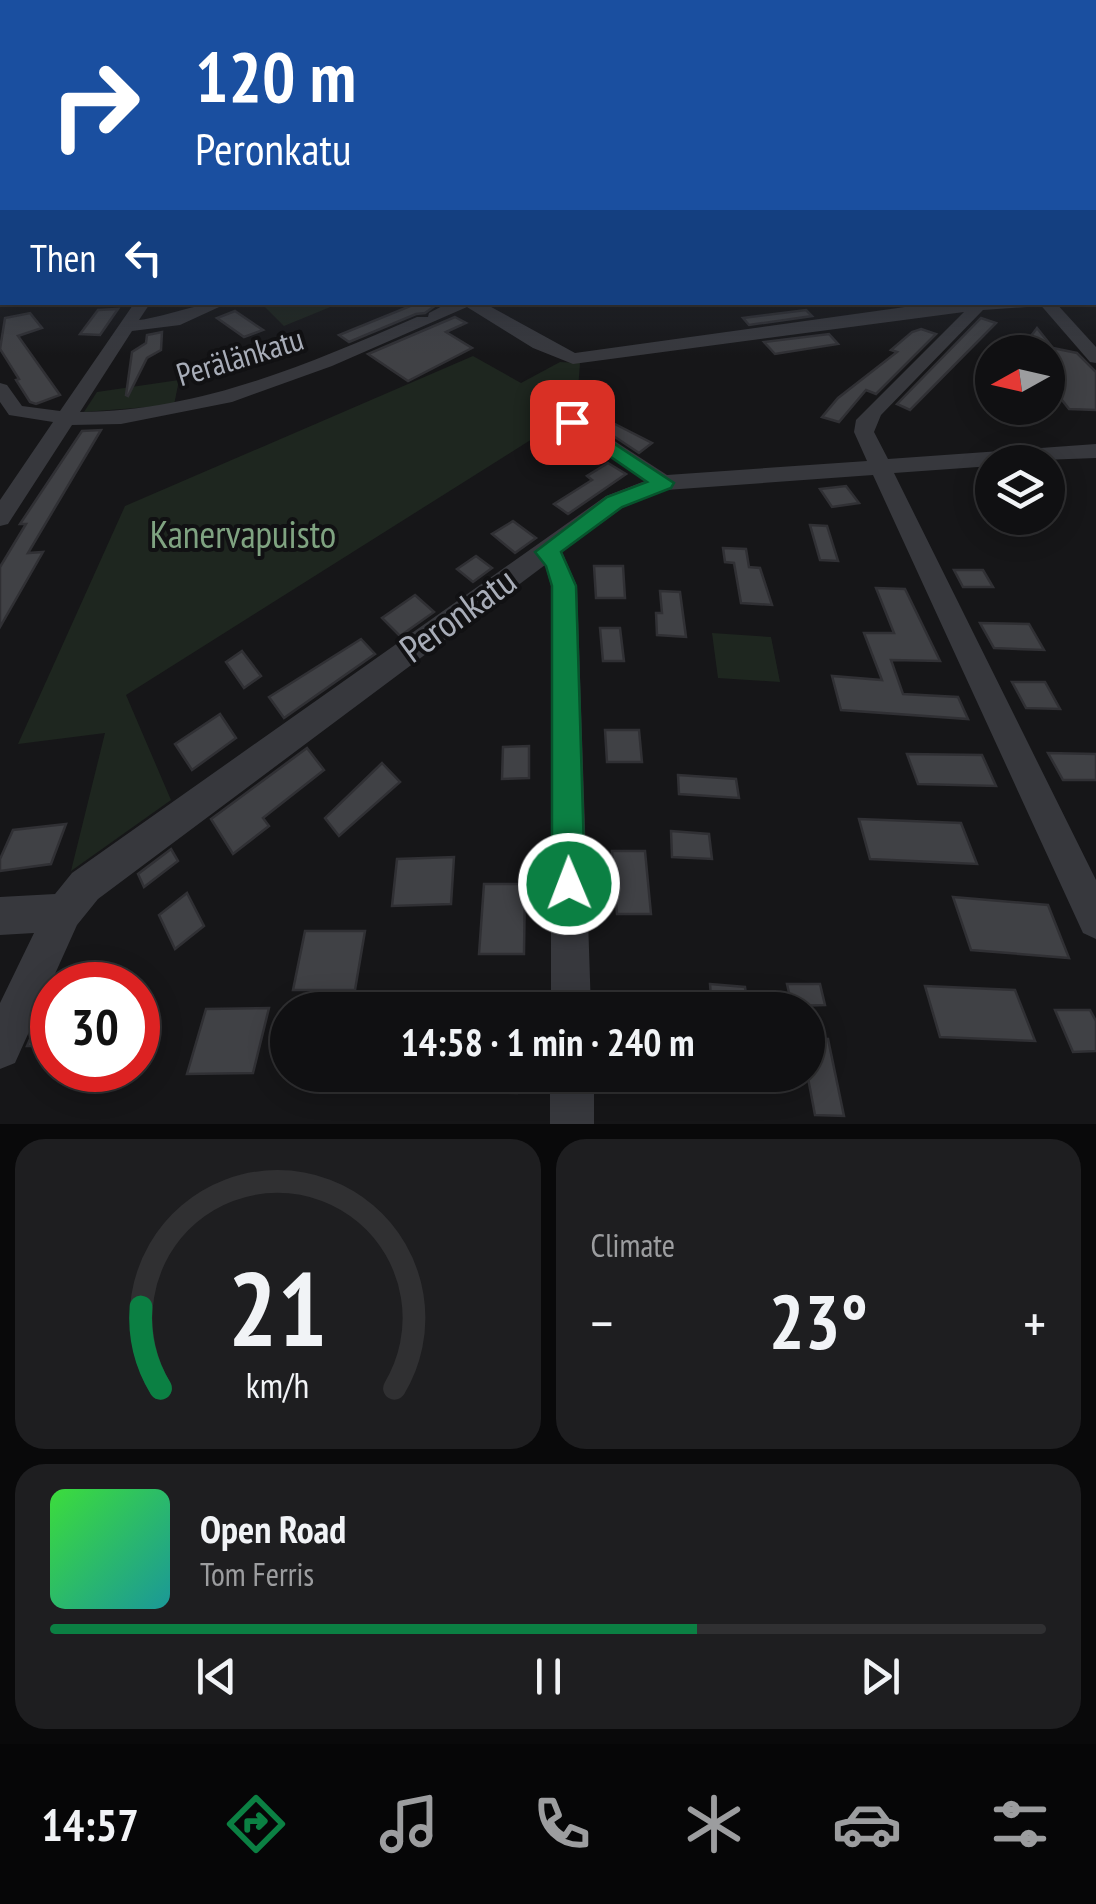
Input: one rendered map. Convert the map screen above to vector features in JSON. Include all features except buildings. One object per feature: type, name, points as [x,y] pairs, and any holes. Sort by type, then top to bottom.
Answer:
[{"type":"street","points":[[0,518],[141,305]]},
{"type":"street","points":[[126,327],[174,320],[214,305]]},
{"type":"street","name":"Perälänkatu","points":[[8,413],[67,418],[202,405],[306,371],[460,305]]},
{"type":"street","points":[[472,305],[559,356],[573,360],[912,311],[1005,305]]},
{"type":"street","points":[[1049,305],[1096,358]]},
{"type":"street","points":[[976,309],[866,420],[864,432],[1096,920]]},
{"type":"street","points":[[0,389],[8,413]]},
{"type":"street","points":[[572,422],[664,483]]},
{"type":"street","name":"Peronkatu","points":[[0,1048],[64,912],[108,866],[614,502],[664,483],[1096,451]]},
{"type":"street","points":[[546,552],[557,562],[564,586],[570,992]]},
{"type":"street","points":[[0,916],[64,912]]},
{"type":"street","points":[[572,1092],[572,1124]]},
{"type":"green space","points":[[263,305],[335,305],[284,326]]},
{"type":"green space","name":"Kanervapuisto","points":[[473,356],[521,383],[560,362],[580,363],[578,390],[567,417],[126,695],[171,800],[71,871],[105,733],[18,744],[125,506]]},
{"type":"green space","points":[[179,380],[174,405],[84,412],[97,392]]},
{"type":"green space","points":[[712,633],[771,637],[780,682],[718,678]]},
{"type":"route","points":[[569,884],[564,586],[557,562],[546,552],[614,502],[664,483],[572,422]]}]
